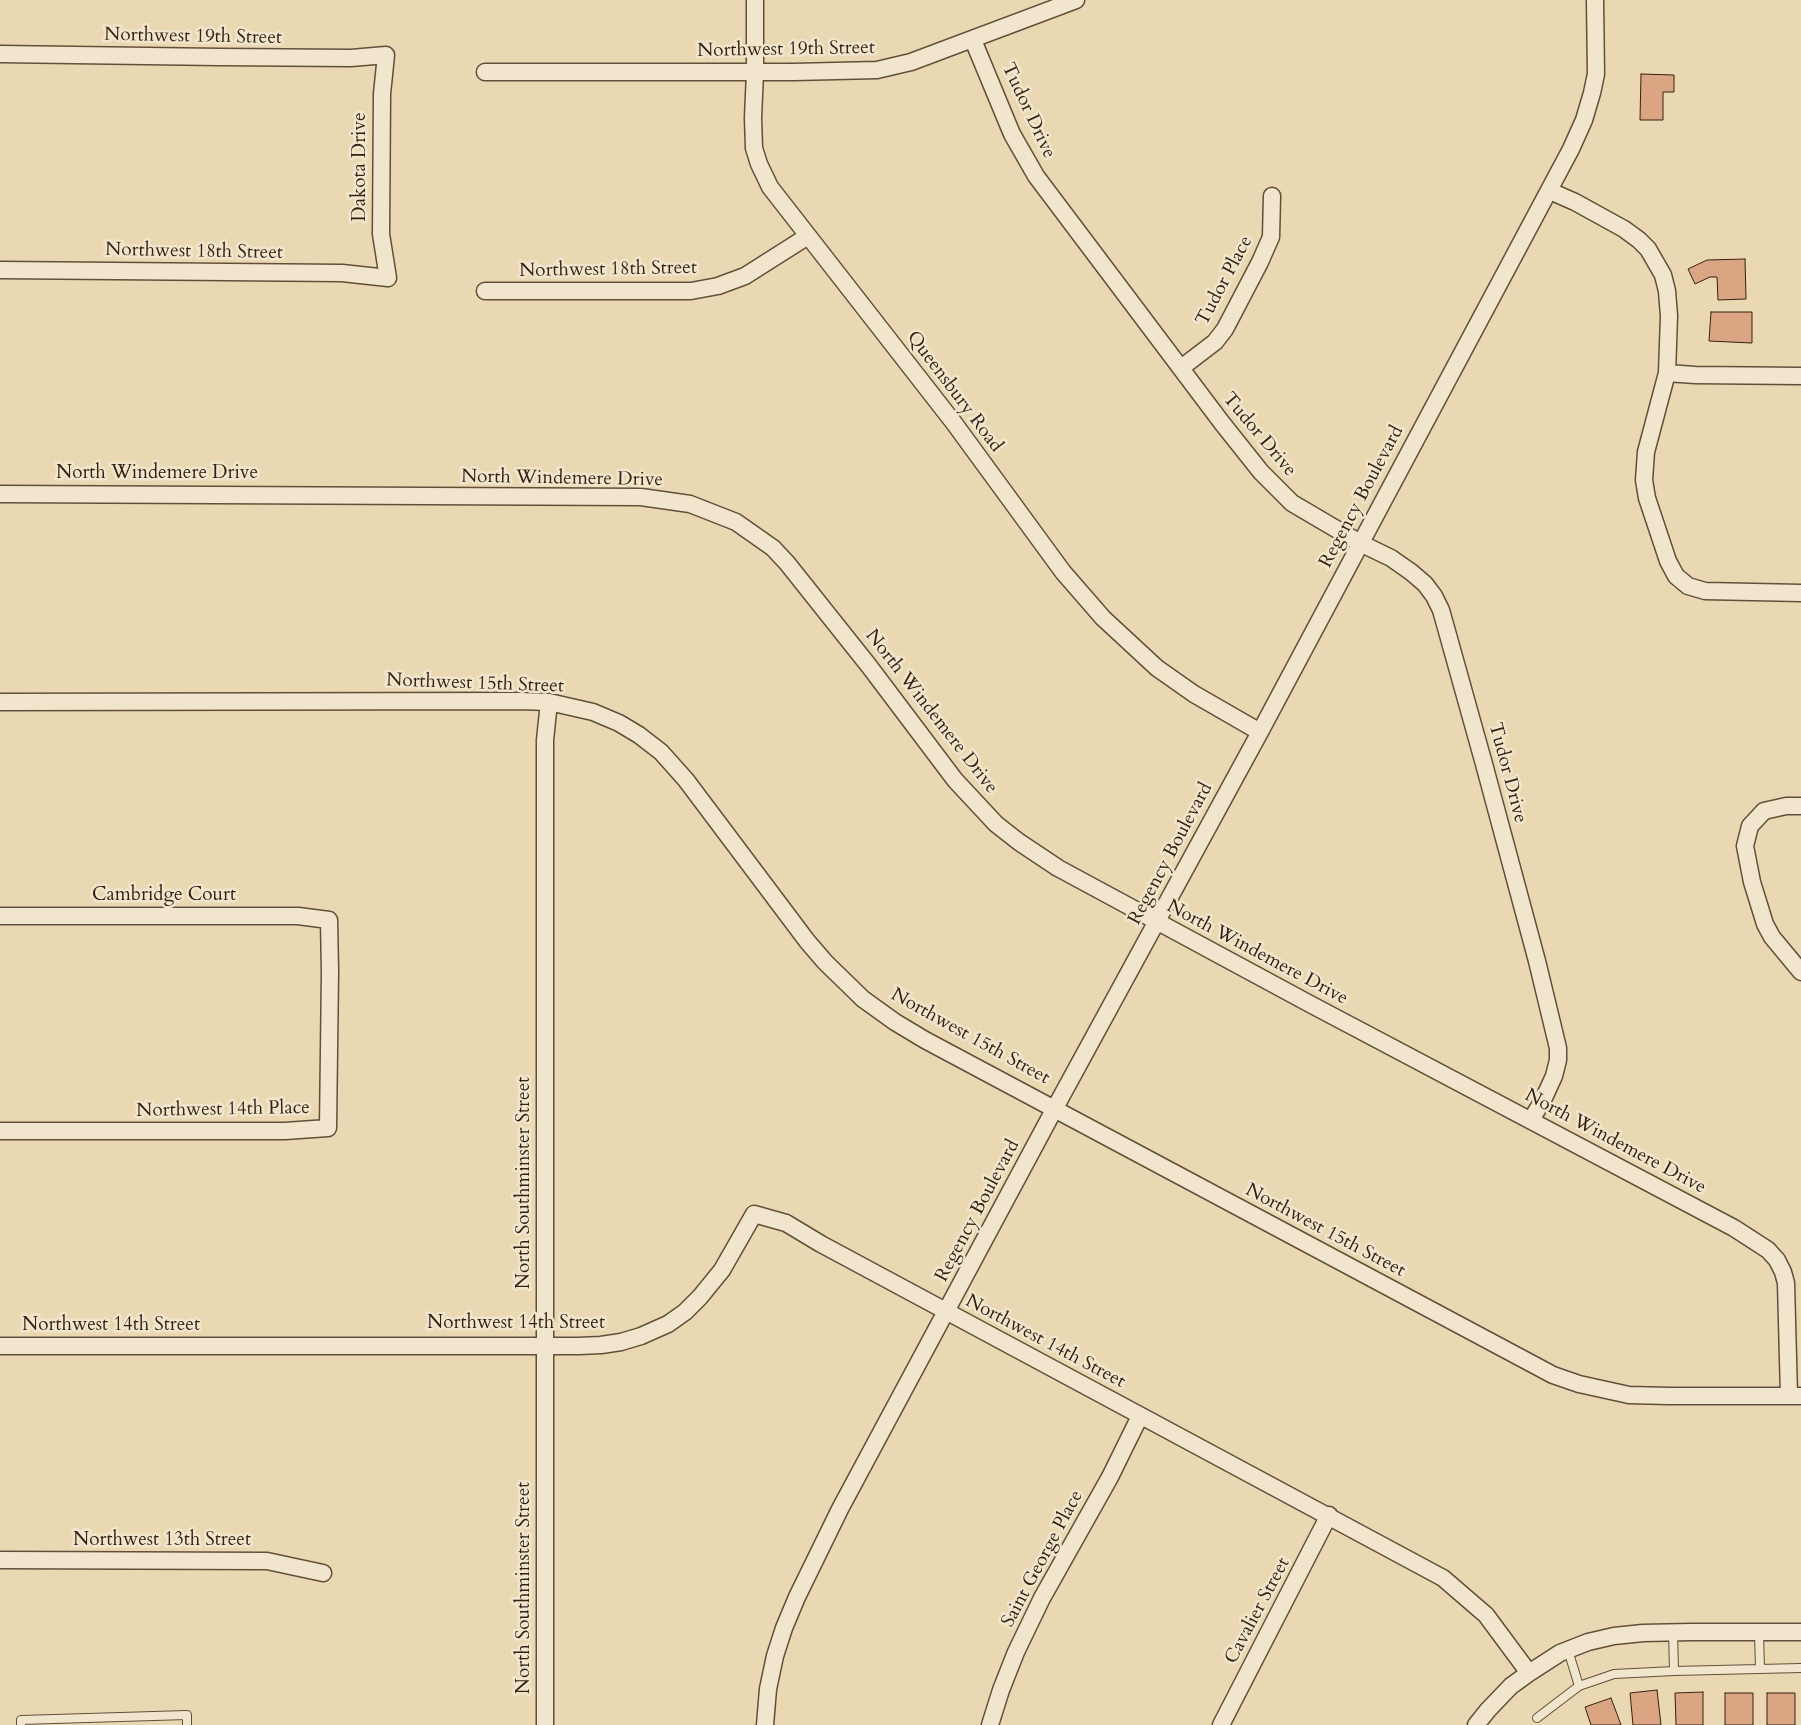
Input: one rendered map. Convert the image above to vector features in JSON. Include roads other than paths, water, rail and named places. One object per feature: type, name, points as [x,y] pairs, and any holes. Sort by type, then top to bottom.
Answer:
[{"type":"street","name":"Queensbury Road","points":[[755,0],[754,148],[770,187],[954,423],[1063,572],[1103,618],[1157,668],[1194,694],[1260,732]]},
{"type":"street","name":"Northwest 19th Street","points":[[485,72],[877,70],[911,62],[1076,0]]},
{"type":"street","name":"Regency Boulevard","points":[[765,1725],[768,1689],[775,1656],[784,1628],[797,1597],[845,1501],[1550,191],[1584,120],[1592,93],[1596,74],[1595,0]]},
{"type":"street","name":"Tudor Drive","points":[[973,40],[984,62],[1006,120],[1036,176],[1261,472],[1292,503],[1360,543],[1391,558],[1425,584],[1434,596],[1441,610],[1537,961],[1558,1048],[1558,1060],[1554,1076],[1543,1100],[1530,1120]]},
{"type":"street","name":"Northwest 19th Street","points":[[0,54],[229,58],[351,58],[386,55]]},
{"type":"street","name":"Dakota Drive","points":[[386,55],[382,94],[381,234],[388,278]]},
{"type":"street","points":[[1550,191],[1575,202],[1624,229],[1648,249],[1657,262],[1663,276],[1667,291],[1669,341],[1667,373],[1646,452],[1644,480],[1647,498],[1668,561],[1676,576],[1688,586],[1705,591],[1801,593]]},
{"type":"street","name":"Tudor Place","points":[[1181,368],[1215,342],[1260,262],[1271,237],[1272,196]]},
{"type":"street","name":"Northwest 18th Street","points":[[485,291],[692,291],[718,286],[745,276],[808,236]]},
{"type":"street","name":"Northwest 18th Street","points":[[0,270],[342,274],[388,278]]},
{"type":"street","points":[[1667,373],[1801,376]]},
{"type":"street","name":"North Windemere Drive","points":[[0,494],[641,497],[690,504],[736,522],[773,548],[787,563],[869,666],[954,780],[996,824],[1019,842],[1058,868],[1157,922],[1734,1228],[1768,1250],[1783,1272],[1786,1283],[1795,1396]]},
{"type":"street","name":"Northwest 15th Street","points":[[0,702],[440,700],[549,702],[593,712],[619,722],[661,752],[686,780],[807,942],[863,999],[925,1040],[1553,1375],[1579,1384],[1629,1395],[1795,1396]]},
{"type":"street","name":"North Southminster Street","points":[[545,1725],[545,740],[549,702]]},
{"type":"street","points":[[1801,806],[1786,806],[1764,811],[1750,826],[1745,846],[1752,882],[1765,924],[1772,937],[1801,972]]},
{"type":"street","name":"Cambridge Court","points":[[0,916],[298,916],[329,920]]},
{"type":"street","name":"Northwest 14th Place","points":[[0,1131],[285,1131],[328,1128],[329,920]]},
{"type":"street","name":"Northwest 14th Street","points":[[0,1346],[601,1345],[622,1342],[668,1324],[685,1312],[711,1286],[754,1214],[786,1223],[821,1244],[1140,1416],[1329,1515],[1443,1578],[1486,1615],[1529,1673]]},
{"type":"street","name":"Saint George Place","points":[[990,1725],[1010,1667],[1038,1607],[1110,1477],[1140,1416]]},
{"type":"street","name":"Cavalier Street","points":[[1221,1725],[1329,1515]]},
{"type":"street","name":"Northwest 13th Street","points":[[0,1560],[267,1561],[323,1573]]},
{"type":"street","points":[[1476,1725],[1511,1686],[1560,1653],[1588,1642],[1614,1636],[1673,1632],[1801,1632]]},
{"type":"lane","points":[[1673,1632],[1674,1671]]},
{"type":"lane","points":[[1759,1632],[1760,1670]]},
{"type":"lane","points":[[1568,1650],[1579,1686]]},
{"type":"lane","points":[[1537,1718],[1579,1686],[1614,1674],[1801,1668]]},
{"type":"lane","points":[[21,1725],[21,1720],[187,1716],[187,1725]]}]
